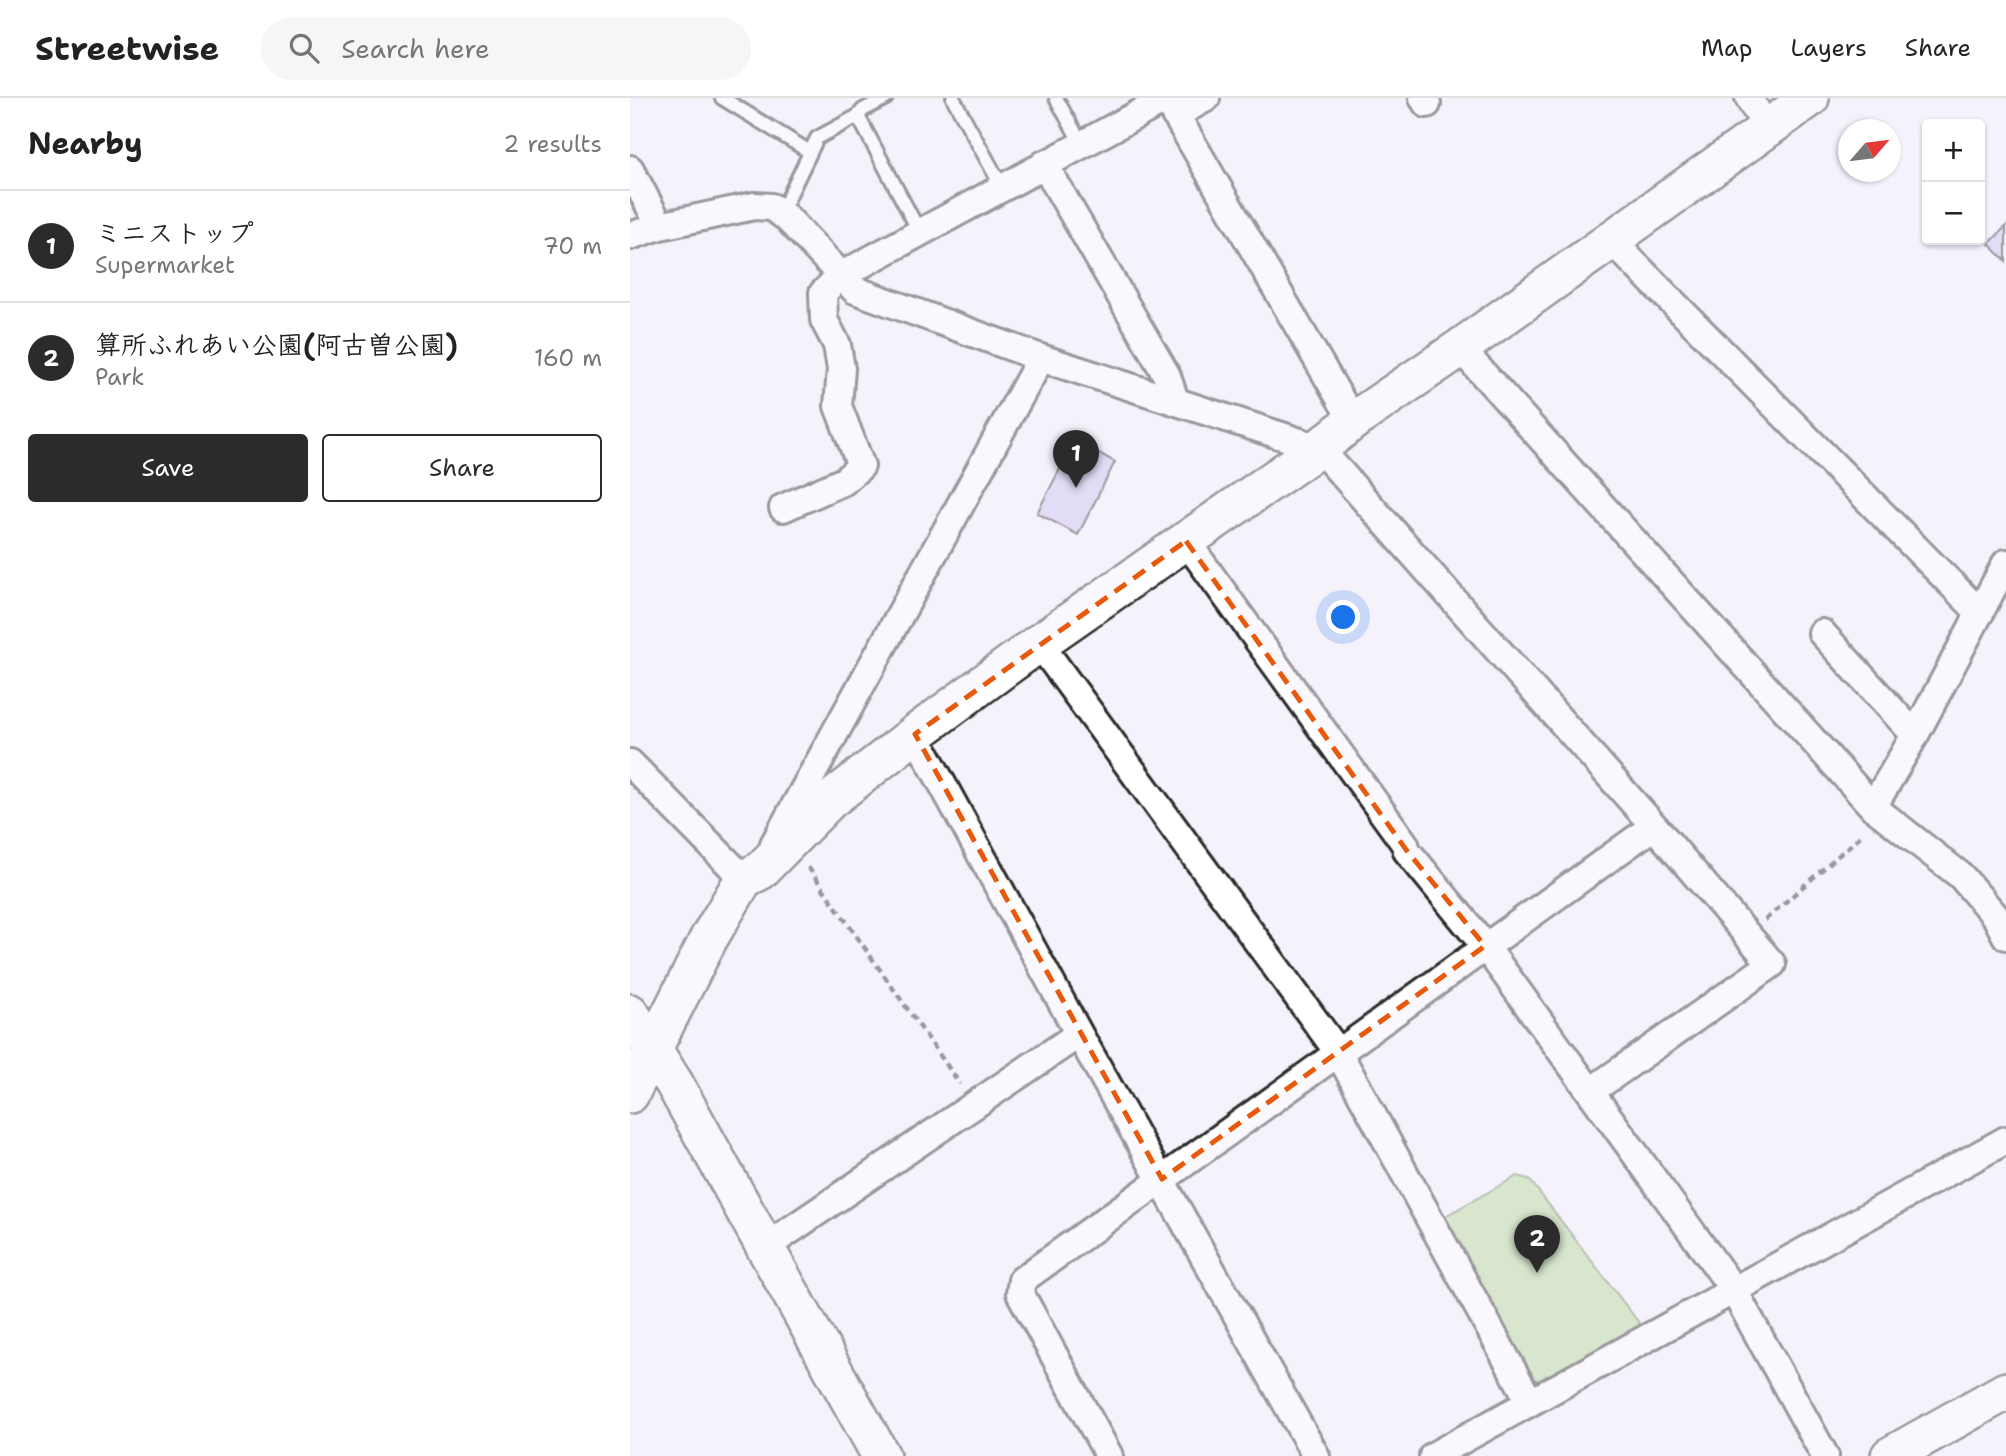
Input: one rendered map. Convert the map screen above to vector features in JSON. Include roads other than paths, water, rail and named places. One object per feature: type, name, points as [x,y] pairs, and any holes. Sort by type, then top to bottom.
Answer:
[{"type":"street","points":[[783,508],[844,481],[861,466],[838,407],[842,369],[836,345],[824,320],[823,293],[840,276],[1083,145],[1169,104],[1206,98]]},
{"type":"street","points":[[752,875],[829,801],[915,734],[1039,643],[1319,449],[1353,421],[1611,240],[1758,113],[1810,98]]},
{"type":"street","points":[[1169,104],[1353,421]]},
{"type":"street","points":[[1044,164],[1167,376],[1175,401]]},
{"type":"street","points":[[630,169],[660,226]]},
{"type":"street","points":[[630,236],[660,226],[754,206],[772,207],[781,213],[855,290],[1041,358],[1319,449],[1654,826],[1772,964],[1591,1091]]},
{"type":"street","points":[[1611,240],[1980,612]]},
{"type":"street","points":[[1460,348],[1878,812],[1961,876],[1996,917],[2006,936]]},
{"type":"street","points":[[630,1094],[709,938],[752,875],[1041,358]]},
{"type":"street","points":[[1186,541],[1405,844],[1407,851],[1485,946],[1733,1289],[1825,1456]]},
{"type":"street","points":[[1878,812],[1915,735],[2006,563]]},
{"type":"street","points":[[1822,633],[1915,735]]},
{"type":"street","points":[[1039,643],[1338,1052],[1530,1402]]},
{"type":"street","points":[[915,734],[1079,1034],[1316,1456]]},
{"type":"street","points":[[630,763],[752,875]]},
{"type":"street","points":[[1109,1456],[1020,1293],[1022,1280],[1654,826]]},
{"type":"street","points":[[630,1013],[674,1083],[881,1456]]},
{"type":"street","points":[[764,1248],[1079,1034]]},
{"type":"street","points":[[1433,1456],[2006,1140]]},
{"type":"street","points":[[1891,1456],[2006,1391]]},
{"type":"lane","points":[[722,98],[810,152]]},
{"type":"lane","points":[[781,213],[817,138],[886,98]]},
{"type":"lane","points":[[953,98],[1002,187]]},
{"type":"lane","points":[[1056,98],[1083,145]]},
{"type":"lane","points":[[858,116],[920,233]]},
{"type":"place","name":"ミニストップ","points":[[1076,488]]},
{"type":"place","name":"算所ふれあい公園(阿古曽公園)","points":[[1537,1273]]}]
